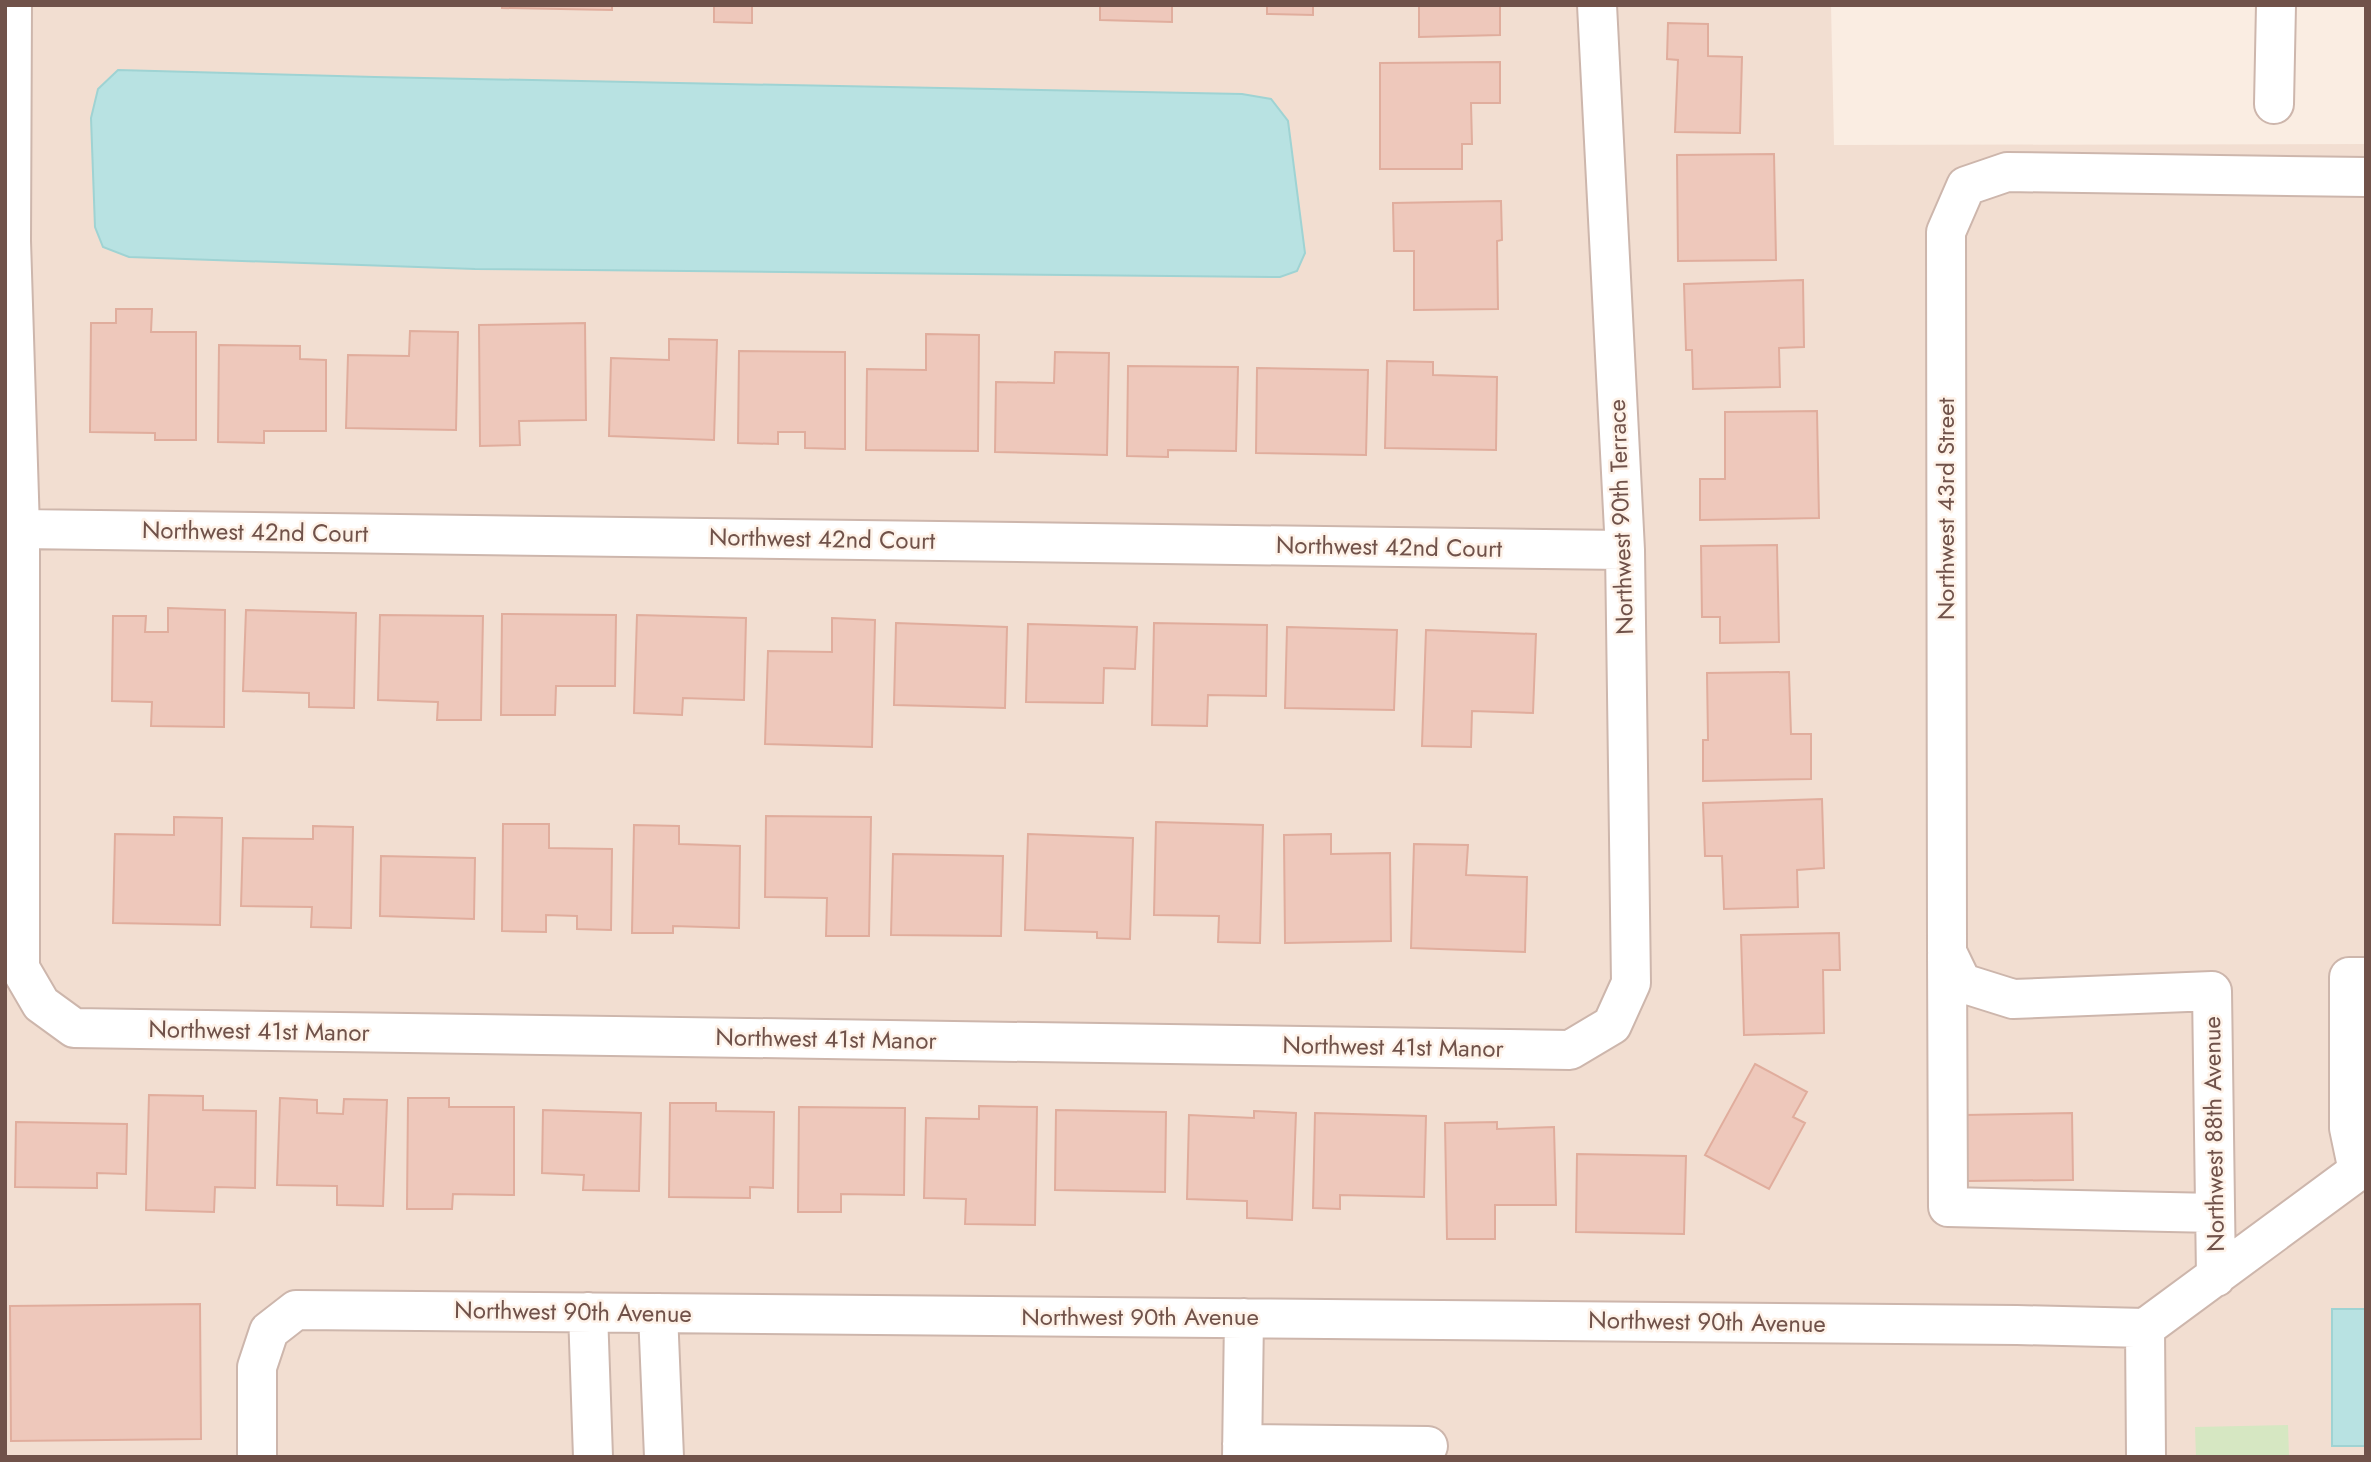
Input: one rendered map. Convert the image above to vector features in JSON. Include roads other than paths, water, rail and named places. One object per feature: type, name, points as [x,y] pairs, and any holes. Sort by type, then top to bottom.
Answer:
[{"type":"street","points":[[12,5],[8,241],[20,529]]},
{"type":"street","name":"Northwest 90th Terrace","points":[[1597,5],[1625,550],[1631,983],[1612,1025]]},
{"type":"street","points":[[2274,104],[2276,5]]},
{"type":"street","name":"Northwest 43rd Street","points":[[2212,991],[2013,999],[1962,983],[1947,952],[1946,232],[1965,186],[2007,173],[2366,177]]},
{"type":"street","name":"Northwest 42nd Court","points":[[20,529],[1625,550]]},
{"type":"street","name":"Northwest 41st Manor","points":[[20,529],[20,968],[41,1004],[74,1028],[1570,1050],[1612,1025]]},
{"type":"street","points":[[1947,952],[1948,1207],[2215,1213]]},
{"type":"street","points":[[2146,1457],[2146,1328],[2362,1168],[2349,1128],[2358,977]]},
{"type":"street","name":"Northwest 88th Avenue","points":[[2212,991],[2216,1277]]},
{"type":"street","name":"Northwest 90th Avenue","points":[[257,1457],[257,1367],[269,1331],[296,1310],[2146,1328]]},
{"type":"street","points":[[588,1312],[593,1457]]},
{"type":"street","points":[[658,1313],[664,1457]]},
{"type":"street","points":[[1244,1318],[1242,1450],[1428,1446]]},
{"type":"water","points":[[118,70],[1242,94],[1271,99],[1288,121],[1305,253],[1297,271],[1280,277],[475,269],[129,257],[103,247],[95,227],[91,118],[98,89]]},
{"type":"water","points":[[2332,1309],[2366,1309],[2366,1446],[2332,1446]]}]
